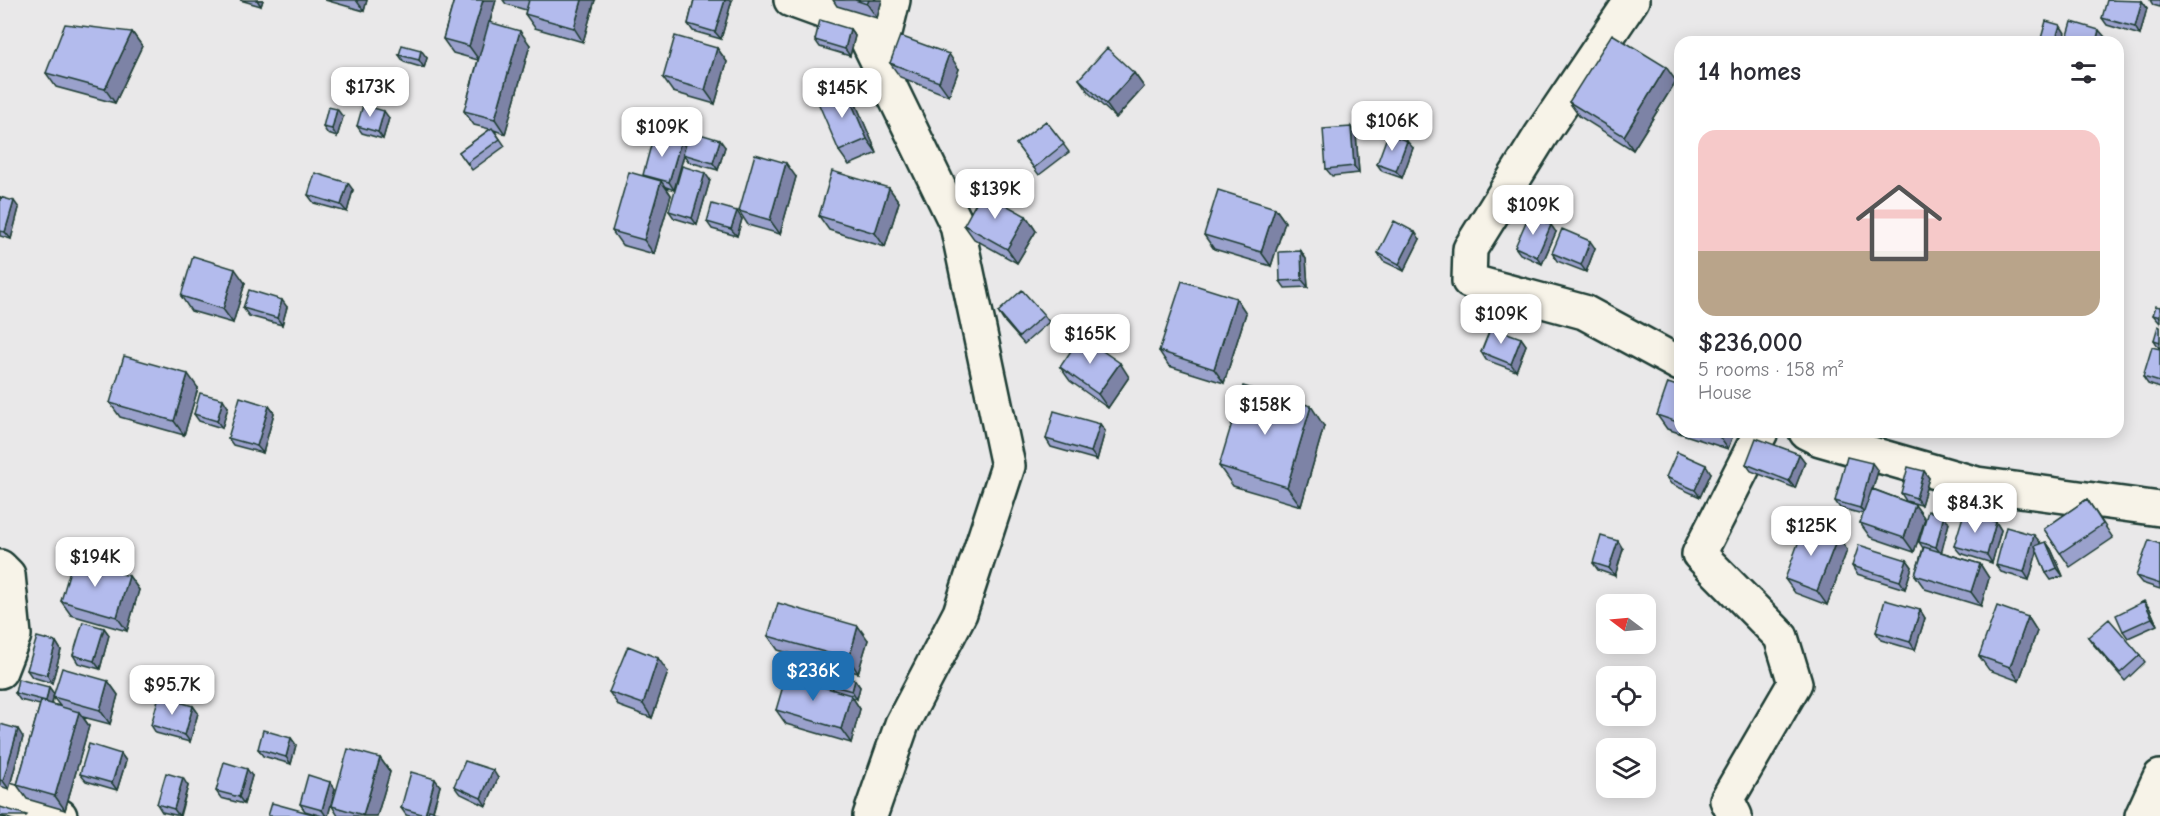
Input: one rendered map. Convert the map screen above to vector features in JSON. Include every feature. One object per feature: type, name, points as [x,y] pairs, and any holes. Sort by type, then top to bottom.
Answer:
[{"type":"street","points":[[792,0],[860,25],[957,225],[1008,466],[960,613],[902,724],[870,816]]},
{"type":"street","points":[[878,61],[893,0]]},
{"type":"street","points":[[1632,0],[1541,135],[1470,249],[1469,281],[1584,312],[1674,361]]},
{"type":"street","points":[[1734,816],[1727,800],[1795,683],[1781,637],[1700,554],[1758,438]]},
{"type":"street","points":[[1818,438],[1977,484],[2160,509]]},
{"type":"street","points":[[0,567],[8,575],[14,635],[0,671]]},
{"type":"street","points":[[2142,816],[2160,777]]},
{"type":"street","points":[[0,798],[60,816]]},
{"type":"building","points":[[454,0],[483,0],[469,46],[443,39]]},
{"type":"building","points":[[529,0],[582,0],[574,28],[525,14]]},
{"type":"building","points":[[694,0],[725,0],[715,32],[688,24]]},
{"type":"building","points":[[855,0],[869,0],[867,4]]},
{"type":"building","points":[[2107,0],[2142,1],[2135,27],[2102,18]]},
{"type":"building","points":[[820,20],[850,29],[845,49],[815,40]]},
{"type":"building","points":[[2046,21],[2060,25],[2057,36],[2042,36]]},
{"type":"building","points":[[489,22],[520,31],[495,119],[464,111]]},
{"type":"building","points":[[2072,22],[2099,30],[2098,36],[2068,36]]},
{"type":"building","points":[[65,24],[132,32],[105,89],[46,73]]},
{"type":"building","points":[[1612,34],[1666,67],[1624,136],[1569,102]]},
{"type":"building","points":[[675,36],[717,48],[705,90],[663,78]]},
{"type":"building","points":[[900,36],[949,54],[939,82],[890,63]]},
{"type":"building","points":[[402,45],[421,50],[419,60],[399,55]]},
{"type":"building","points":[[1107,48],[1134,73],[1106,104],[1079,79]]},
{"type":"building","points":[[845,88],[867,139],[839,151],[817,100]]},
{"type":"building","points":[[363,105],[384,111],[378,132],[357,126]]},
{"type":"building","points":[[328,107],[337,109],[332,129],[323,127]]},
{"type":"building","points":[[1046,121],[1064,144],[1034,168],[1016,144]]},
{"type":"building","points":[[1351,127],[1354,166],[1326,169],[1323,129]]},
{"type":"building","points":[[492,128],[500,139],[467,163],[459,152]]},
{"type":"building","points":[[690,131],[720,140],[713,163],[683,154]]},
{"type":"building","points":[[654,134],[681,141],[669,182],[643,175]]},
{"type":"building","points":[[1388,134],[1407,141],[1396,171],[1377,164]]},
{"type":"building","points":[[755,154],[786,163],[770,220],[739,211]]},
{"type":"building","points":[[682,166],[705,173],[692,218],[669,211]]},
{"type":"building","points":[[832,171],[889,188],[875,233],[819,216]]},
{"type":"building","points":[[629,172],[661,181],[644,240],[612,231]]},
{"type":"building","points":[[315,173],[348,183],[341,205],[308,195]]},
{"type":"building","points":[[1218,190],[1275,208],[1261,252],[1204,235]]},
{"type":"building","points":[[982,192],[1026,216],[1007,249],[964,225]]},
{"type":"building","points":[[0,197],[14,201],[5,232],[0,231]]},
{"type":"building","points":[[712,204],[737,211],[731,229],[707,222]]},
{"type":"building","points":[[1529,215],[1551,225],[1537,257],[1515,247]]},
{"type":"building","points":[[1394,221],[1415,232],[1399,264],[1378,253]]},
{"type":"building","points":[[1562,229],[1590,241],[1581,265],[1552,253]]},
{"type":"building","points":[[1301,251],[1302,280],[1280,281],[1279,252]]},
{"type":"building","points":[[193,256],[235,269],[223,309],[181,296]]},
{"type":"building","points":[[1182,281],[1236,298],[1214,369],[1159,351]]},
{"type":"building","points":[[249,290],[282,300],[277,318],[243,308]]},
{"type":"building","points":[[1022,290],[1044,315],[1019,337],[998,312]]},
{"type":"building","points":[[2156,306],[2160,307],[2160,317],[2153,315]]},
{"type":"building","points":[[2158,326],[2160,327],[2160,342],[2154,340]]},
{"type":"building","points":[[1491,327],[1521,338],[1511,364],[1481,352]]},
{"type":"building","points":[[1081,336],[1120,363],[1098,394],[1060,367]]},
{"type":"building","points":[[2152,347],[2160,349],[2160,382],[2143,377]]},
{"type":"building","points":[[124,356],[188,374],[174,421],[110,403]]},
{"type":"building","points":[[1668,383],[1674,385],[1674,421],[1657,415]]},
{"type":"building","points":[[1243,386],[1311,406],[1287,487],[1219,466]]},
{"type":"building","points":[[200,393],[223,399],[217,421],[194,414]]},
{"type":"building","points":[[240,397],[269,406],[257,446],[228,438]]},
{"type":"building","points":[[1054,411],[1100,424],[1091,452],[1046,439]]},
{"type":"building","points":[[1756,438],[1799,454],[1789,481],[1746,464]]},
{"type":"building","points":[[1677,452],[1706,465],[1695,490],[1666,477]]},
{"type":"building","points":[[1847,457],[1872,463],[1860,508],[1835,501]]},
{"type":"building","points":[[1908,467],[1924,471],[1916,498],[1901,493]]},
{"type":"building","points":[[1872,489],[1915,505],[1904,538],[1860,523]]},
{"type":"building","points":[[2087,499],[2103,524],[2060,553],[2044,529]]},
{"type":"building","points":[[1928,511],[1944,515],[1936,547],[1919,542]]},
{"type":"building","points":[[1964,513],[1996,522],[1987,555],[1954,546]]},
{"type":"building","points":[[1805,524],[1838,536],[1817,591],[1785,579]]},
{"type":"building","points":[[2006,527],[2034,535],[2024,572],[1996,565]]},
{"type":"building","points":[[1601,536],[1618,541],[1609,568],[1593,563]]},
{"type":"building","points":[[2149,540],[2160,544],[2160,584],[2136,576]]},
{"type":"building","points":[[2046,542],[2057,568],[2046,573],[2035,546]]},
{"type":"building","points":[[1859,545],[1907,560],[1900,581],[1852,566]]},
{"type":"building","points":[[1924,547],[1980,564],[1971,592],[1915,575]]},
{"type":"building","points":[[73,560],[129,576],[117,617],[61,601]]},
{"type":"building","points":[[1885,600],[1920,610],[1910,642],[1876,632]]},
{"type":"building","points":[[2144,601],[2152,618],[2123,631],[2116,615]]},
{"type":"building","points":[[778,603],[858,626],[849,659],[768,636]]},
{"type":"building","points":[[1997,606],[2028,617],[2010,667],[1979,656]]},
{"type":"building","points":[[2109,619],[2140,655],[2120,673],[2088,637]]},
{"type":"building","points":[[83,622],[104,628],[94,661],[73,655]]},
{"type":"building","points":[[37,637],[56,642],[47,675],[27,670]]},
{"type":"building","points":[[628,646],[658,658],[643,704],[609,692]]},
{"type":"building","points":[[62,668],[108,681],[100,710],[53,697]]},
{"type":"building","points":[[833,674],[855,680],[852,691],[830,685]]},
{"type":"building","points":[[786,676],[851,695],[841,729],[776,710]]},
{"type":"building","points":[[18,679],[49,687],[46,701],[15,693]]},
{"type":"building","points":[[159,696],[193,706],[185,735],[151,725]]},
{"type":"building","points":[[41,701],[79,712],[55,796],[17,785]]},
{"type":"building","points":[[0,724],[18,729],[3,781],[0,780]]},
{"type":"building","points":[[263,730],[291,738],[286,757],[258,749]]},
{"type":"building","points":[[89,744],[121,754],[112,783],[80,774]]},
{"type":"building","points":[[348,749],[380,758],[363,815],[332,806]]},
{"type":"building","points":[[465,761],[493,770],[481,798],[454,786]]},
{"type":"building","points":[[224,762],[247,769],[239,797],[216,791]]},
{"type":"building","points":[[411,772],[435,779],[425,815],[401,808]]},
{"type":"building","points":[[166,773],[183,778],[174,809],[157,804]]},
{"type":"building","points":[[308,775],[330,782],[322,810],[300,804]]},
{"type":"building","points":[[272,803],[316,815],[268,816]]},
{"type":"building","points":[[0,807],[27,815],[0,816]]},
{"type":"building","points":[[429,810],[447,815],[447,816],[427,816]]}]
